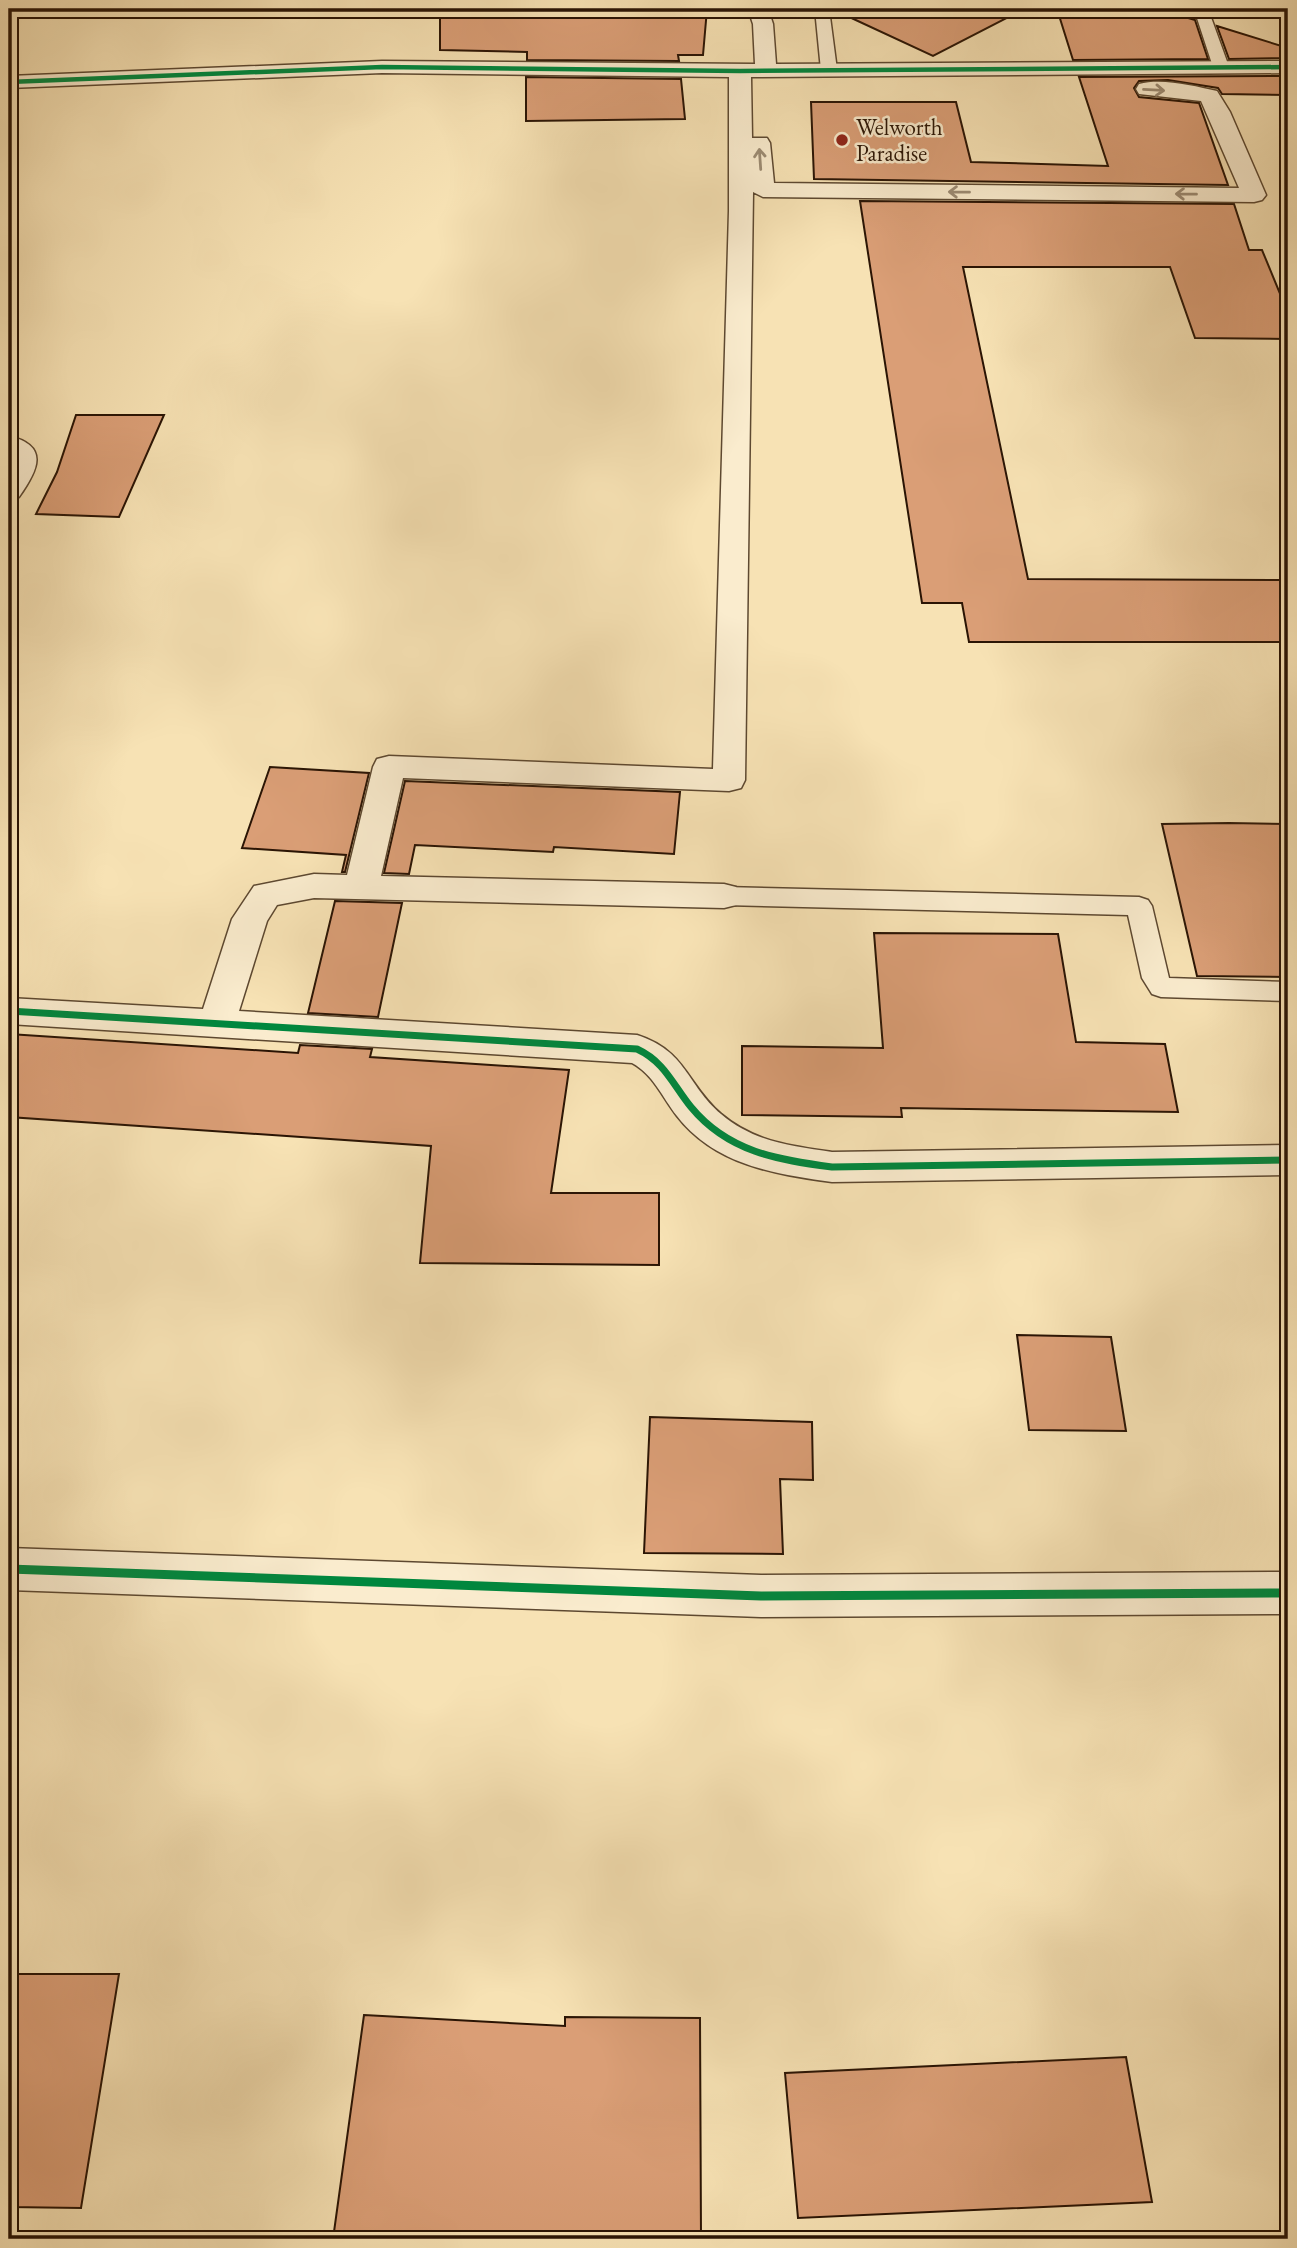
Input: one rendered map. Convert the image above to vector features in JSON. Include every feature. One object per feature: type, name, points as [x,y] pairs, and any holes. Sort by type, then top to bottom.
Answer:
[{"type":"street","points":[[360,887],[389,767],[729,780],[741,211],[753,71],[763,24],[758,9]]},
{"type":"street","points":[[9,82],[382,67],[753,71],[1288,67]]},
{"type":"street","points":[[925,69],[933,90],[774,84],[757,88],[763,190],[1254,195],[1219,112],[1209,96],[1185,91],[1063,87],[1053,80],[1045,68]]},
{"type":"street","points":[[9,444],[21,449],[23,463],[9,491]]},
{"type":"street","points":[[217,1023],[250,919],[266,895],[314,886],[724,896]]},
{"type":"street","points":[[9,1011],[637,1049],[661,1062],[690,1106],[711,1130],[738,1148],[786,1161],[832,1167],[1288,1160]]},
{"type":"street","points":[[9,1569],[761,1596],[1288,1592]]},
{"type":"lane","points":[[822,9],[829,70]]},
{"type":"lane","points":[[1201,9],[1222,67]]},
{"type":"lane","points":[[724,896],[1139,906],[1155,978],[1161,987],[1288,992]]},
{"type":"building","points":[[440,9],[707,9],[703,55],[678,55],[679,61],[527,60],[527,52],[440,50]]},
{"type":"building","points":[[832,9],[1024,9],[933,56]]},
{"type":"building","points":[[1057,9],[1158,9],[1195,20],[1208,59],[1073,60]]},
{"type":"building","points":[[1217,26],[1288,48],[1288,58],[1229,59]]},
{"type":"building","name":"Welworth Paradise","points":[[1288,76],[1288,95],[1222,94],[1218,88],[1168,80],[1139,81],[1134,88],[1139,97],[1199,103],[1228,185],[814,179],[811,102],[956,102],[971,162],[1108,166],[1079,77]]},
{"type":"building","points":[[526,77],[681,79],[685,119],[526,121]]},
{"type":"building","points":[[860,201],[1234,204],[1249,250],[1262,250],[1288,313],[1288,339],[1195,338],[1170,267],[963,267],[1028,579],[1288,580],[1288,642],[969,642],[962,603],[922,603]]},
{"type":"building","points":[[76,415],[164,415],[119,517],[36,514],[57,472]]},
{"type":"building","points":[[270,767],[369,773],[345,872],[342,872],[346,855],[242,848]]},
{"type":"building","points":[[405,781],[680,792],[674,854],[554,847],[553,852],[415,845],[409,874],[384,873]]},
{"type":"building","points":[[1162,824],[1288,824],[1288,977],[1197,976]]},
{"type":"building","points":[[335,901],[402,903],[378,1017],[308,1013]]},
{"type":"building","points":[[874,933],[1058,934],[1076,1042],[1165,1044],[1178,1112],[901,1108],[902,1117],[742,1115],[742,1046],[883,1048]]},
{"type":"building","points":[[9,1034],[298,1053],[300,1045],[372,1049],[370,1057],[569,1070],[551,1193],[659,1193],[659,1265],[420,1263],[431,1146],[9,1117]]},
{"type":"building","points":[[1017,1335],[1111,1337],[1126,1431],[1029,1430]]},
{"type":"building","points":[[650,1417],[812,1422],[813,1480],[780,1479],[783,1554],[644,1553]]},
{"type":"building","points":[[9,1974],[119,1974],[81,2208],[9,2207]]},
{"type":"building","points":[[364,2015],[565,2026],[565,2017],[700,2018],[701,2239],[333,2239]]},
{"type":"building","points":[[1126,2057],[1152,2202],[798,2218],[785,2073]]},
{"type":"cycle path","points":[[9,82],[382,67],[740,71],[1288,67]]},
{"type":"cycle path","points":[[9,1011],[637,1049],[663,1066],[691,1107],[722,1136],[754,1152],[832,1167],[1288,1160]]},
{"type":"cycle path","points":[[9,1569],[761,1596],[1288,1593]]},
{"type":"place","name":"Welworth Paradise","points":[[842,140]]}]
